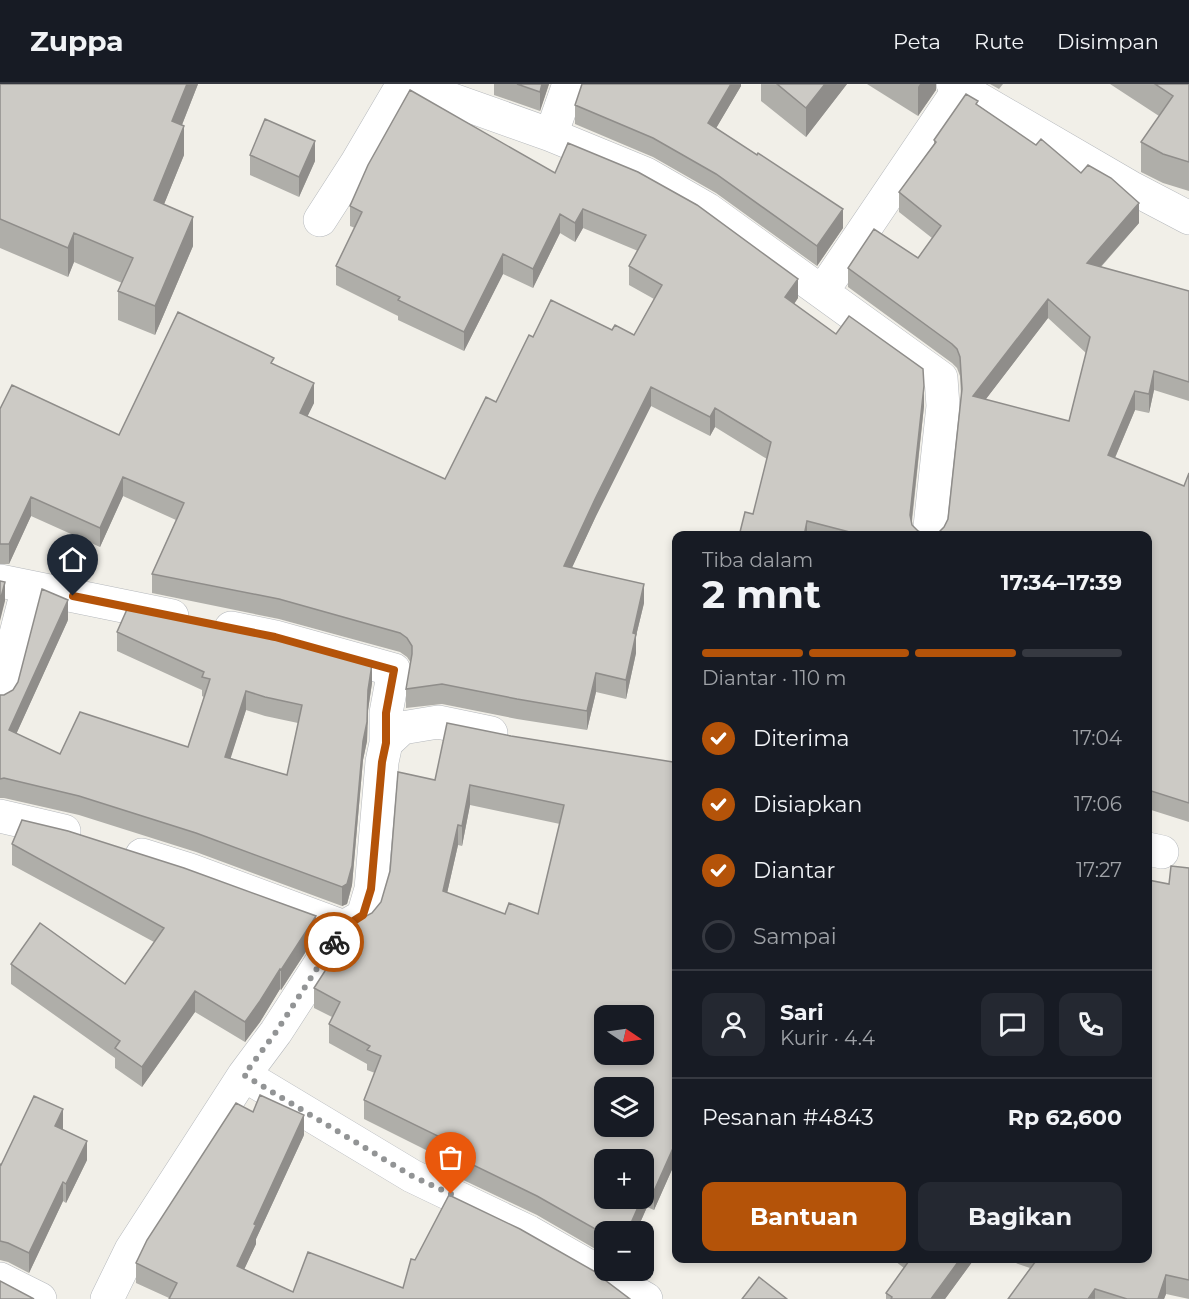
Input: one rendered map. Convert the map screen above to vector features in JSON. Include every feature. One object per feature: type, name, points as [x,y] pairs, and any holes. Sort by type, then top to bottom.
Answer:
[{"type":"street","points":[[320,220],[406,84],[551,135],[646,174],[707,209],[941,378],[943,406],[930,531]]},
{"type":"street","points":[[551,135],[569,84]]},
{"type":"street","points":[[822,292],[957,86],[1130,187],[1189,218]]},
{"type":"street","points":[[0,696],[14,584],[275,637],[394,670],[386,713],[386,743],[382,762],[371,889],[363,915],[344,927],[276,1032],[244,1075],[131,1250],[107,1299]]},
{"type":"street","points":[[386,743],[402,728],[438,722],[514,737]]},
{"type":"street","points":[[0,816],[73,833],[190,870],[344,927]]},
{"type":"street","points":[[244,1075],[412,1176],[529,1232],[646,1299]]},
{"type":"street","points":[[0,1279],[40,1299]]},
{"type":"building","points":[[0,84],[187,84],[172,121],[184,126],[154,200],[193,217],[155,306],[118,291],[133,258],[74,233],[68,248],[0,219]]},
{"type":"building","points":[[517,84],[542,84],[540,92]]},
{"type":"building","points":[[582,84],[731,84],[708,123],[843,209],[817,246],[716,174],[653,138],[575,105]]},
{"type":"building","points":[[777,84],[825,84],[806,108]]},
{"type":"building","points":[[1155,84],[1189,84],[1189,162],[1163,154],[1141,142],[1173,96]]},
{"type":"building","points":[[410,90],[555,173],[568,143],[638,172],[697,205],[798,279],[785,297],[836,334],[849,316],[923,369],[924,386],[910,515],[912,525],[918,531],[846,531],[807,521],[805,531],[740,531],[745,512],[753,514],[771,442],[715,408],[710,417],[651,387],[564,566],[644,584],[626,680],[596,673],[587,711],[442,684],[406,689],[412,646],[400,633],[279,599],[152,574],[184,503],[123,477],[100,528],[31,497],[9,544],[0,544],[0,409],[12,385],[119,435],[178,312],[274,358],[271,363],[314,383],[300,413],[445,479],[486,397],[496,402],[529,335],[533,337],[551,300],[612,330],[615,325],[634,335],[662,285],[629,266],[646,235],[583,209],[575,223],[560,214],[533,269],[503,254],[464,332],[398,300],[400,297],[336,266],[362,212],[350,206],[368,165]]},
{"type":"building","points":[[966,94],[978,101],[976,104],[1036,145],[1041,139],[1081,173],[1088,165],[1111,178],[1139,203],[1087,263],[1189,291],[1189,382],[1154,371],[1149,394],[1135,391],[1108,455],[1184,486],[1189,473],[1189,803],[1152,791],[1152,531],[940,531],[948,519],[962,389],[960,357],[952,344],[848,268],[874,229],[918,258],[941,226],[899,192],[936,142],[934,140]],"holes":[[[1048,299],[1090,337],[1069,421],[973,396]]]},
{"type":"building","points":[[265,119],[315,141],[299,177],[250,155]]},
{"type":"building","points":[[0,581],[5,582],[0,601]]},
{"type":"building","points":[[42,589],[68,600],[9,730],[60,754],[80,712],[188,747],[210,679],[202,677],[204,672],[117,632],[128,607],[271,636],[372,664],[352,866],[347,884],[342,887],[196,833],[79,796],[4,778],[0,779],[0,695],[13,690],[18,682]],"holes":[[[246,691],[302,705],[287,775],[225,757]]]},
{"type":"building","points":[[447,723],[511,736],[672,762],[672,1150],[654,1191],[654,1149],[594,1149],[594,1209],[637,1209],[632,1221],[594,1221],[594,1228],[537,1196],[436,1147],[440,1137],[364,1100],[381,1056],[367,1050],[370,1046],[329,1024],[340,1002],[314,988],[357,921],[372,913],[381,902],[390,871],[398,772],[435,780]],"holes":[[[470,785],[564,805],[538,914],[509,903],[505,914],[443,891],[458,825],[462,826]]]},
{"type":"building","points":[[22,820],[68,831],[184,868],[316,916],[245,1022],[195,991],[142,1067],[115,1048],[120,1041],[11,964],[40,923],[125,984],[164,928],[12,844]]},
{"type":"building","points":[[1171,866],[1189,868],[1189,1280],[1166,1275],[1158,1299],[1127,1299],[1095,1289],[1088,1299],[1008,1299],[1034,1263],[1152,1263],[1152,881],[1169,884]]},
{"type":"building","points":[[260,1095],[304,1115],[237,1266],[293,1292],[308,1252],[403,1288],[411,1259],[415,1260],[449,1195],[520,1229],[594,1271],[594,1281],[606,1281],[630,1299],[169,1299],[177,1283],[136,1263],[147,1240],[236,1103],[253,1112]]},
{"type":"building","points":[[34,1096],[63,1109],[55,1126],[87,1141],[66,1184],[63,1182],[29,1253],[0,1241],[0,1164]]},
{"type":"building","points":[[907,1263],[957,1263],[931,1299],[891,1299],[892,1297],[886,1293]]},
{"type":"building","points":[[759,1277],[787,1299],[742,1299]]},
{"type":"building","points":[[0,1281],[34,1299],[0,1299]]},
{"type":"way so far","points":[[334,942],[276,1032],[244,1075],[412,1176],[451,1194]]},
{"type":"route","points":[[73,596],[275,637],[394,670],[386,713],[386,743],[382,762],[371,889],[363,915],[344,927],[334,942]]}]
